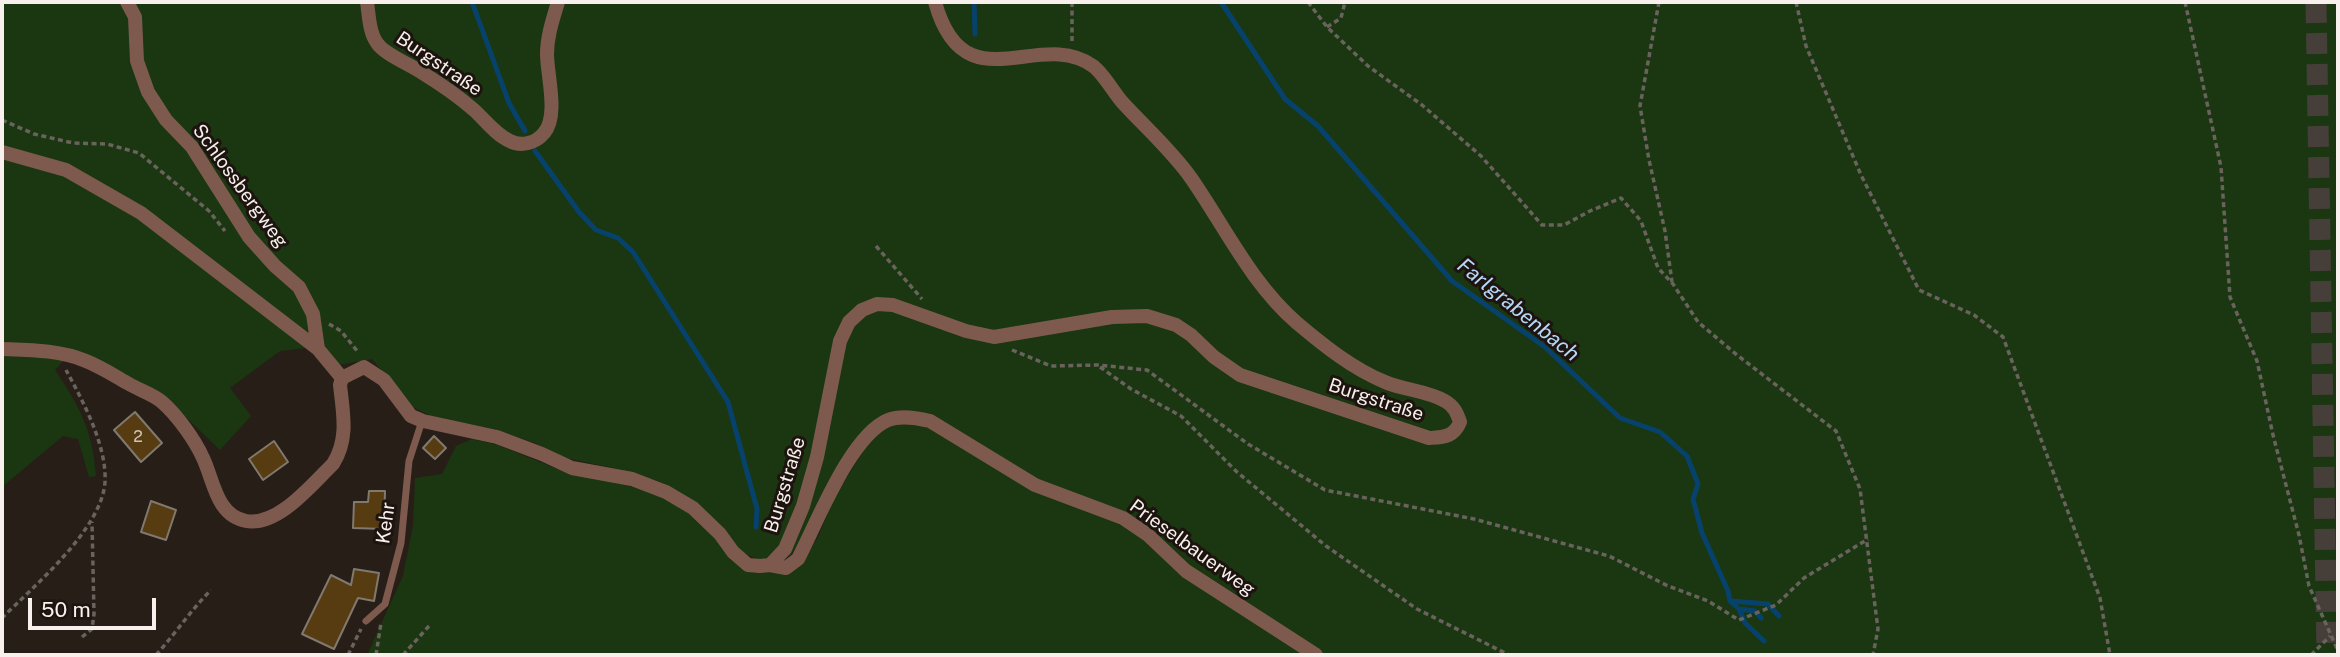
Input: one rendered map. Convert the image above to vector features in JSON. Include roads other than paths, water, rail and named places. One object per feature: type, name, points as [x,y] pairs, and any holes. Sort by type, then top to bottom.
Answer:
[{"type":"street","name":"Schlossbergweg","points":[[127,2],[135,17],[137,61],[148,92],[166,120],[192,147],[249,237],[275,266],[299,287],[313,314],[318,349]]},
{"type":"street","name":"Burgstraße","points":[[367,2],[373,36],[383,51],[400,58],[432,79],[503,137],[518,144],[535,140],[545,133],[549,122],[551,99],[547,53],[550,29],[558,2]]},
{"type":"street","name":"Burgstraße","points":[[770,565],[785,549],[803,506],[817,457],[839,341],[849,322],[862,310],[877,304],[893,305],[966,331],[994,337],[1112,317],[1147,316],[1175,325],[1191,335],[1214,357],[1240,375],[1278,388],[1429,438],[1447,437],[1457,431],[1460,422],[1456,410],[1445,401],[1383,382],[1336,354],[1294,321],[1253,275],[1189,175],[1093,66],[1072,57],[1053,55],[1002,59],[974,57],[953,42],[939,19],[935,2]]},
{"type":"street","points":[[2,152],[66,170],[141,213],[318,349],[342,378]]},
{"type":"street","points":[[2,349],[56,353],[86,361],[161,401],[193,440],[216,492],[228,512],[235,517],[254,522],[274,516],[289,506],[333,464],[344,433],[340,385],[342,378],[364,367],[384,380],[411,416],[497,437],[572,468],[632,479],[666,492],[693,508],[748,565],[770,565]]},
{"type":"street","name":"Prieselbauerweg","points":[[770,565],[786,568],[798,559],[844,467],[871,430],[890,419],[913,417],[930,421],[1035,485],[1123,518],[1148,535],[1186,572],[1316,655]]},
{"type":"lane","name":"Kehr","points":[[366,621],[385,604],[401,543],[408,461],[423,421]]},
{"type":"waterway","points":[[472,2],[509,103],[525,131]]},
{"type":"waterway","points":[[974,2],[975,34]]},
{"type":"waterway","name":"Farlgrabenbach","points":[[1221,2],[1285,99],[1318,126],[1452,281],[1545,347],[1620,418],[1660,432],[1687,456],[1698,484],[1693,499],[1702,533],[1730,601],[1739,609],[1745,623],[1764,641]]},
{"type":"waterway","points":[[535,151],[579,212],[596,230],[618,238],[633,252],[728,402],[757,509],[756,527]]},
{"type":"waterway","points":[[1731,601],[1768,604],[1779,616]]},
{"type":"waterway","points":[[1739,609],[1755,611],[1761,618]]},
{"type":"tunnel","points":[[2316,2],[2327,655]]}]
